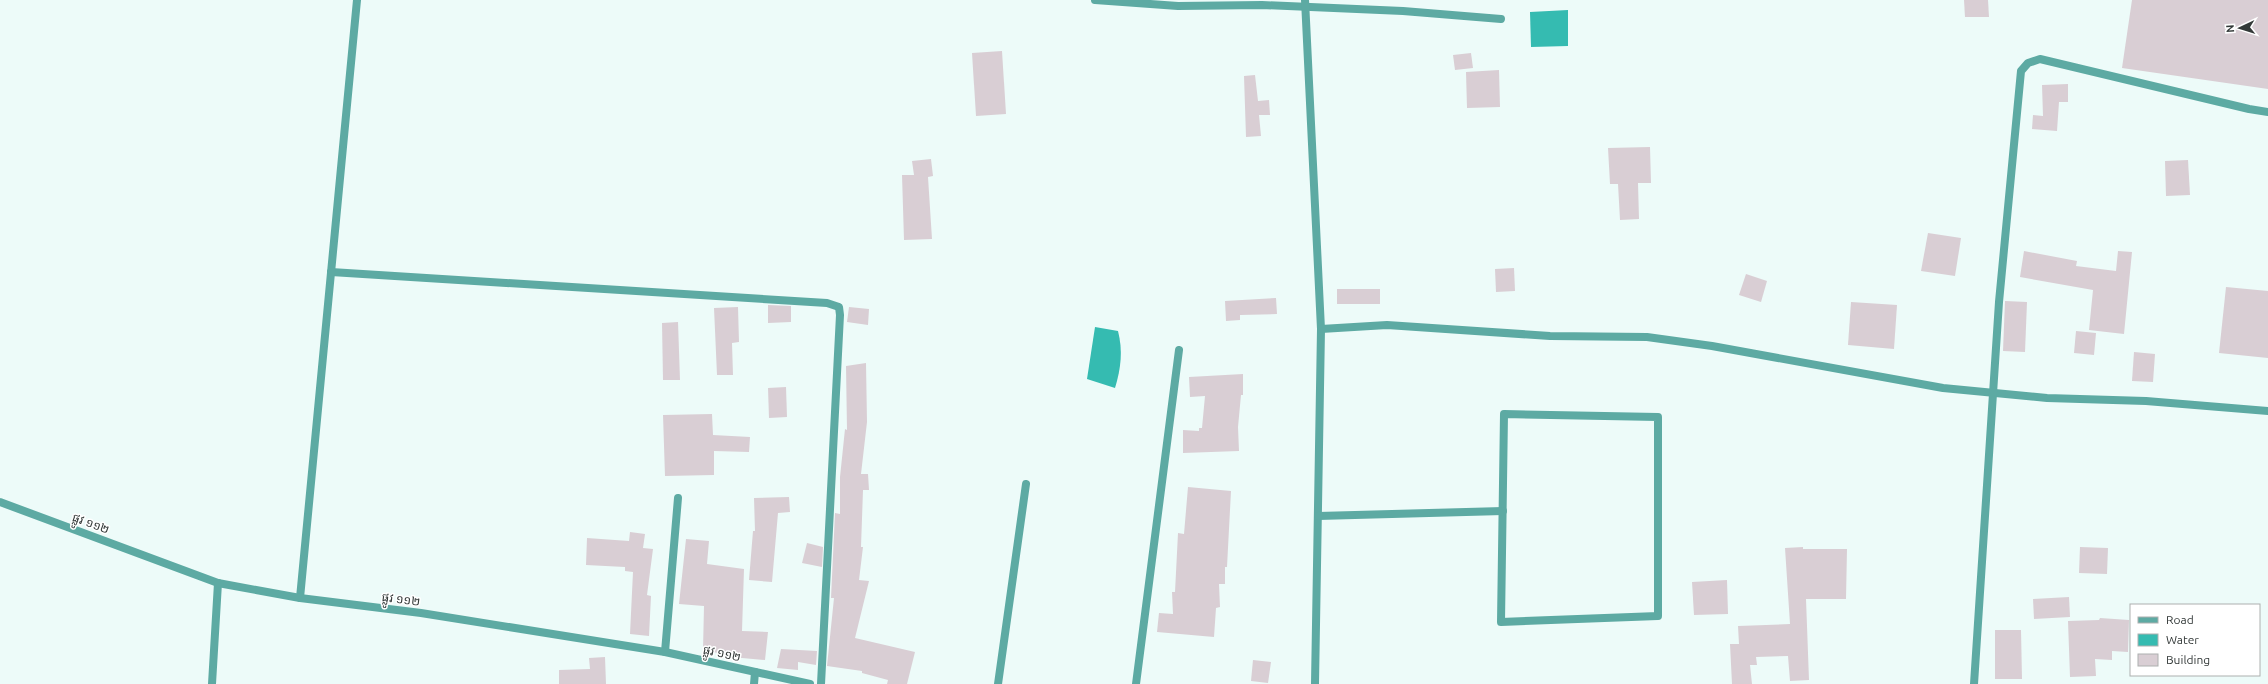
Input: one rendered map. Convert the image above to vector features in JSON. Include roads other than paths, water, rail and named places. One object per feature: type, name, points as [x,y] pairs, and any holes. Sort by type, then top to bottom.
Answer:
[{"type":"street","points":[[300,598],[357,0]]},
{"type":"street","points":[[1095,0],[1178,6],[1305,3],[1501,19]]},
{"type":"street","points":[[1305,3],[1321,329],[1315,684]]},
{"type":"street","points":[[1974,684],[1999,302],[2021,71],[2028,63],[2040,59],[2249,110],[2268,112]]},
{"type":"street","points":[[331,272],[827,303],[839,307],[840,315],[821,684]]},
{"type":"street","points":[[1321,329],[1387,325],[1550,336],[1648,337],[1712,346],[1943,388],[2047,398],[2146,402],[2268,411]]},
{"type":"street","points":[[1136,684],[1179,350]]},
{"type":"street","points":[[1504,414],[1658,417],[1658,616],[1501,622],[1503,511],[1504,414]]},
{"type":"street","points":[[998,684],[1026,484]]},
{"type":"street","points":[[665,652],[678,498]]},
{"type":"street","name":"ផ្លូវ ១១២","points":[[0,502],[218,583],[300,598],[421,613],[665,652],[810,684]]},
{"type":"street","points":[[1318,516],[1503,511]]},
{"type":"street","points":[[212,684],[218,583]]},
{"type":"street","points":[[754,684],[755,672]]},
{"type":"water","points":[[1568,10],[1568,46],[1531,47],[1530,12]]},
{"type":"water","points":[[1095,327],[1118,331],[1121,360],[1115,388],[1087,379]]}]
